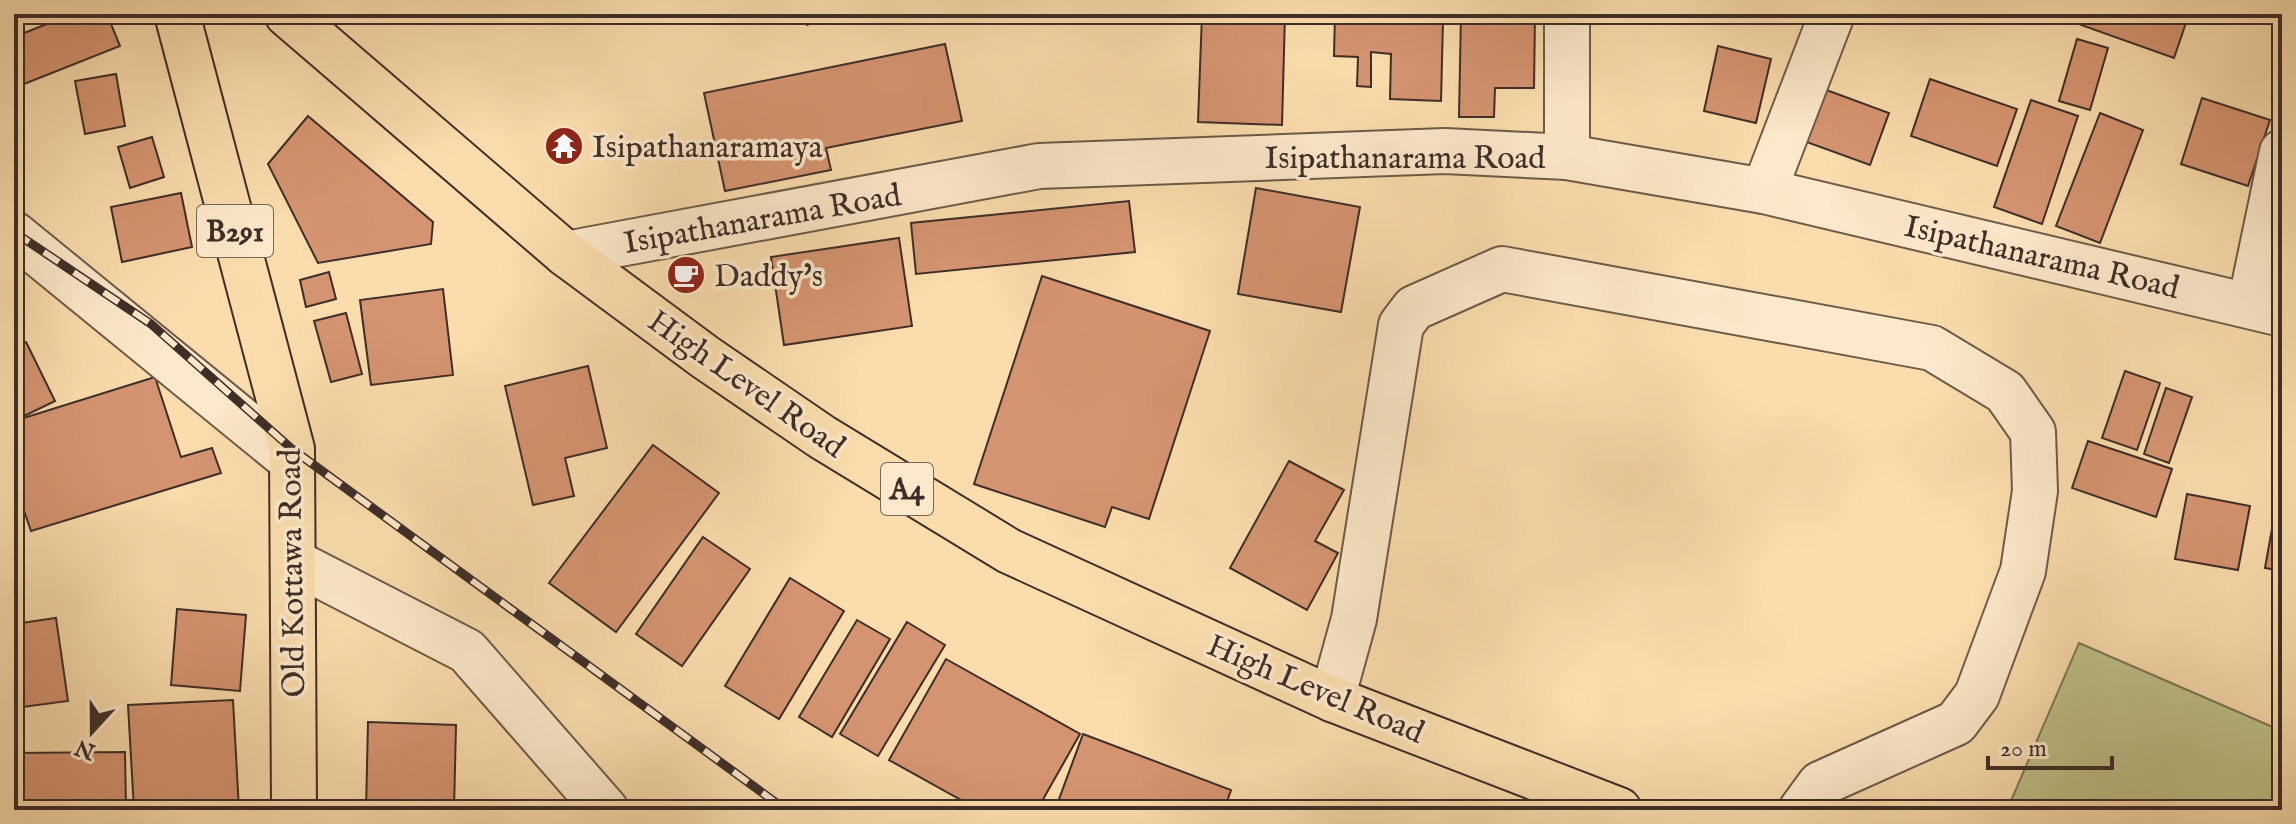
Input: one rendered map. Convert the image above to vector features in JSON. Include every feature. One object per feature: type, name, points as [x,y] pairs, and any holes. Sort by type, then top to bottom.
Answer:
[{"type":"main road","name":"Old Kottawa Road","points":[[177,14],[288,434],[292,461],[294,810]]},
{"type":"main road","name":"High Level Road","points":[[287,14],[566,254],[705,357],[822,437],[1009,551],[1332,699],[1619,810]]},
{"type":"street","points":[[1567,14],[1567,157]]},
{"type":"street","points":[[1764,191],[1832,14]]},
{"type":"street","name":"Isipathanarama Road","points":[[566,254],[1039,166],[1445,151],[1567,157],[1764,191],[2266,310]]},
{"type":"street","points":[[2266,310],[2282,152]]},
{"type":"street","points":[[14,234],[292,461]]},
{"type":"street","points":[[1332,699],[1354,619],[1401,325],[1414,308],[1502,269],[1932,348],[2005,392],[2033,432],[2035,491],[2023,571],[1977,695],[1956,723],[1820,784],[1801,810]]},
{"type":"street","points":[[294,562],[467,651],[606,810]]},
{"type":"green space","points":[[2079,643],[2282,731],[2281,810],[2007,810]]},
{"type":"building","points":[[72,14],[107,14],[120,46],[14,88],[14,37]]},
{"type":"building","points":[[802,14],[834,14],[807,25]]},
{"type":"building","points":[[1202,14],[1285,14],[1282,125],[1198,122]]},
{"type":"building","points":[[1335,14],[1460,14],[1460,22],[1443,21],[1441,101],[1390,99],[1391,54],[1371,52],[1371,87],[1357,86],[1358,57],[1334,56]]},
{"type":"building","points":[[1461,14],[1535,14],[1534,88],[1495,88],[1494,117],[1459,117]]},
{"type":"building","points":[[2085,14],[2189,14],[2174,58],[2081,25]]},
{"type":"building","points":[[2077,39],[2108,48],[2090,110],[2059,101]]},
{"type":"building","points":[[945,44],[962,121],[826,148],[831,170],[725,191],[704,93]]},
{"type":"building","points":[[1718,46],[1771,59],[1756,123],[1704,111]]},
{"type":"building","points":[[116,74],[125,126],[85,134],[75,81]]},
{"type":"building","points":[[1930,79],[2017,109],[1997,166],[1911,136]]},
{"type":"building","points":[[1821,88],[1889,113],[1870,165],[1801,140]]},
{"type":"building","points":[[2202,98],[2270,120],[2248,186],[2181,164]]},
{"type":"building","points":[[2031,100],[2078,116],[2042,224],[1994,207]]},
{"type":"building","points":[[2100,113],[2143,130],[2100,243],[2056,226]]},
{"type":"building","points":[[308,116],[433,222],[431,244],[318,263],[268,164]]},
{"type":"building","points":[[152,137],[164,177],[130,188],[118,147]]},
{"type":"building","points":[[1256,188],[1360,207],[1341,312],[1238,294]]},
{"type":"building","points":[[181,193],[192,247],[122,262],[111,207]]},
{"type":"building","points":[[1129,201],[1135,252],[916,274],[911,223]]},
{"type":"building","points":[[899,238],[912,326],[784,345],[771,257]]},
{"type":"building","points":[[329,272],[336,299],[306,307],[300,280]]},
{"type":"building","points":[[1042,276],[1210,331],[1149,519],[1112,507],[1105,527],[974,484]]},
{"type":"building","points":[[443,289],[453,375],[371,385],[360,300]]},
{"type":"building","points":[[346,313],[362,374],[331,382],[314,321]]},
{"type":"building","points":[[26,342],[55,401],[14,421],[14,348]]},
{"type":"building","points":[[588,366],[607,448],[565,458],[574,496],[533,505],[505,386]]},
{"type":"building","points":[[2125,371],[2160,383],[2137,450],[2102,438]]},
{"type":"building","points":[[155,377],[181,457],[212,448],[221,473],[31,531],[20,499],[14,501],[14,421]]},
{"type":"building","points":[[2166,388],[2192,397],[2169,463],[2144,454]]},
{"type":"building","points":[[2088,441],[2172,469],[2156,517],[2072,488]]},
{"type":"building","points":[[653,445],[719,493],[616,632],[549,583]]},
{"type":"building","points":[[1289,461],[1344,490],[1315,541],[1338,553],[1307,610],[1230,568]]},
{"type":"building","points":[[2187,494],[2250,506],[2238,570],[2175,559]]},
{"type":"building","points":[[2278,495],[2282,496],[2282,571],[2265,568]]},
{"type":"building","points":[[703,537],[750,569],[682,666],[636,634]]},
{"type":"building","points":[[790,578],[844,611],[779,719],[725,686]]},
{"type":"building","points":[[177,609],[246,615],[240,691],[171,685]]},
{"type":"building","points":[[56,618],[68,701],[14,708],[14,624]]},
{"type":"building","points":[[857,620],[890,639],[832,737],[799,717]]},
{"type":"building","points":[[907,622],[945,645],[878,756],[840,734]]},
{"type":"building","points":[[946,659],[1080,734],[1037,810],[979,810],[889,760]]},
{"type":"building","points":[[233,700],[239,810],[134,810],[128,705]]},
{"type":"building","points":[[368,722],[456,725],[454,810],[366,810]]},
{"type":"building","points":[[1083,734],[1231,790],[1224,810],[1055,810]]},
{"type":"building","points":[[125,752],[126,810],[14,810],[14,753]]},
{"type":"railway","points":[[14,232],[151,324],[292,449],[786,810]]},
{"type":"place","name":"Isipathanaramaya","points":[[564,146]]},
{"type":"place","name":"Daddy's","points":[[686,275]]}]
